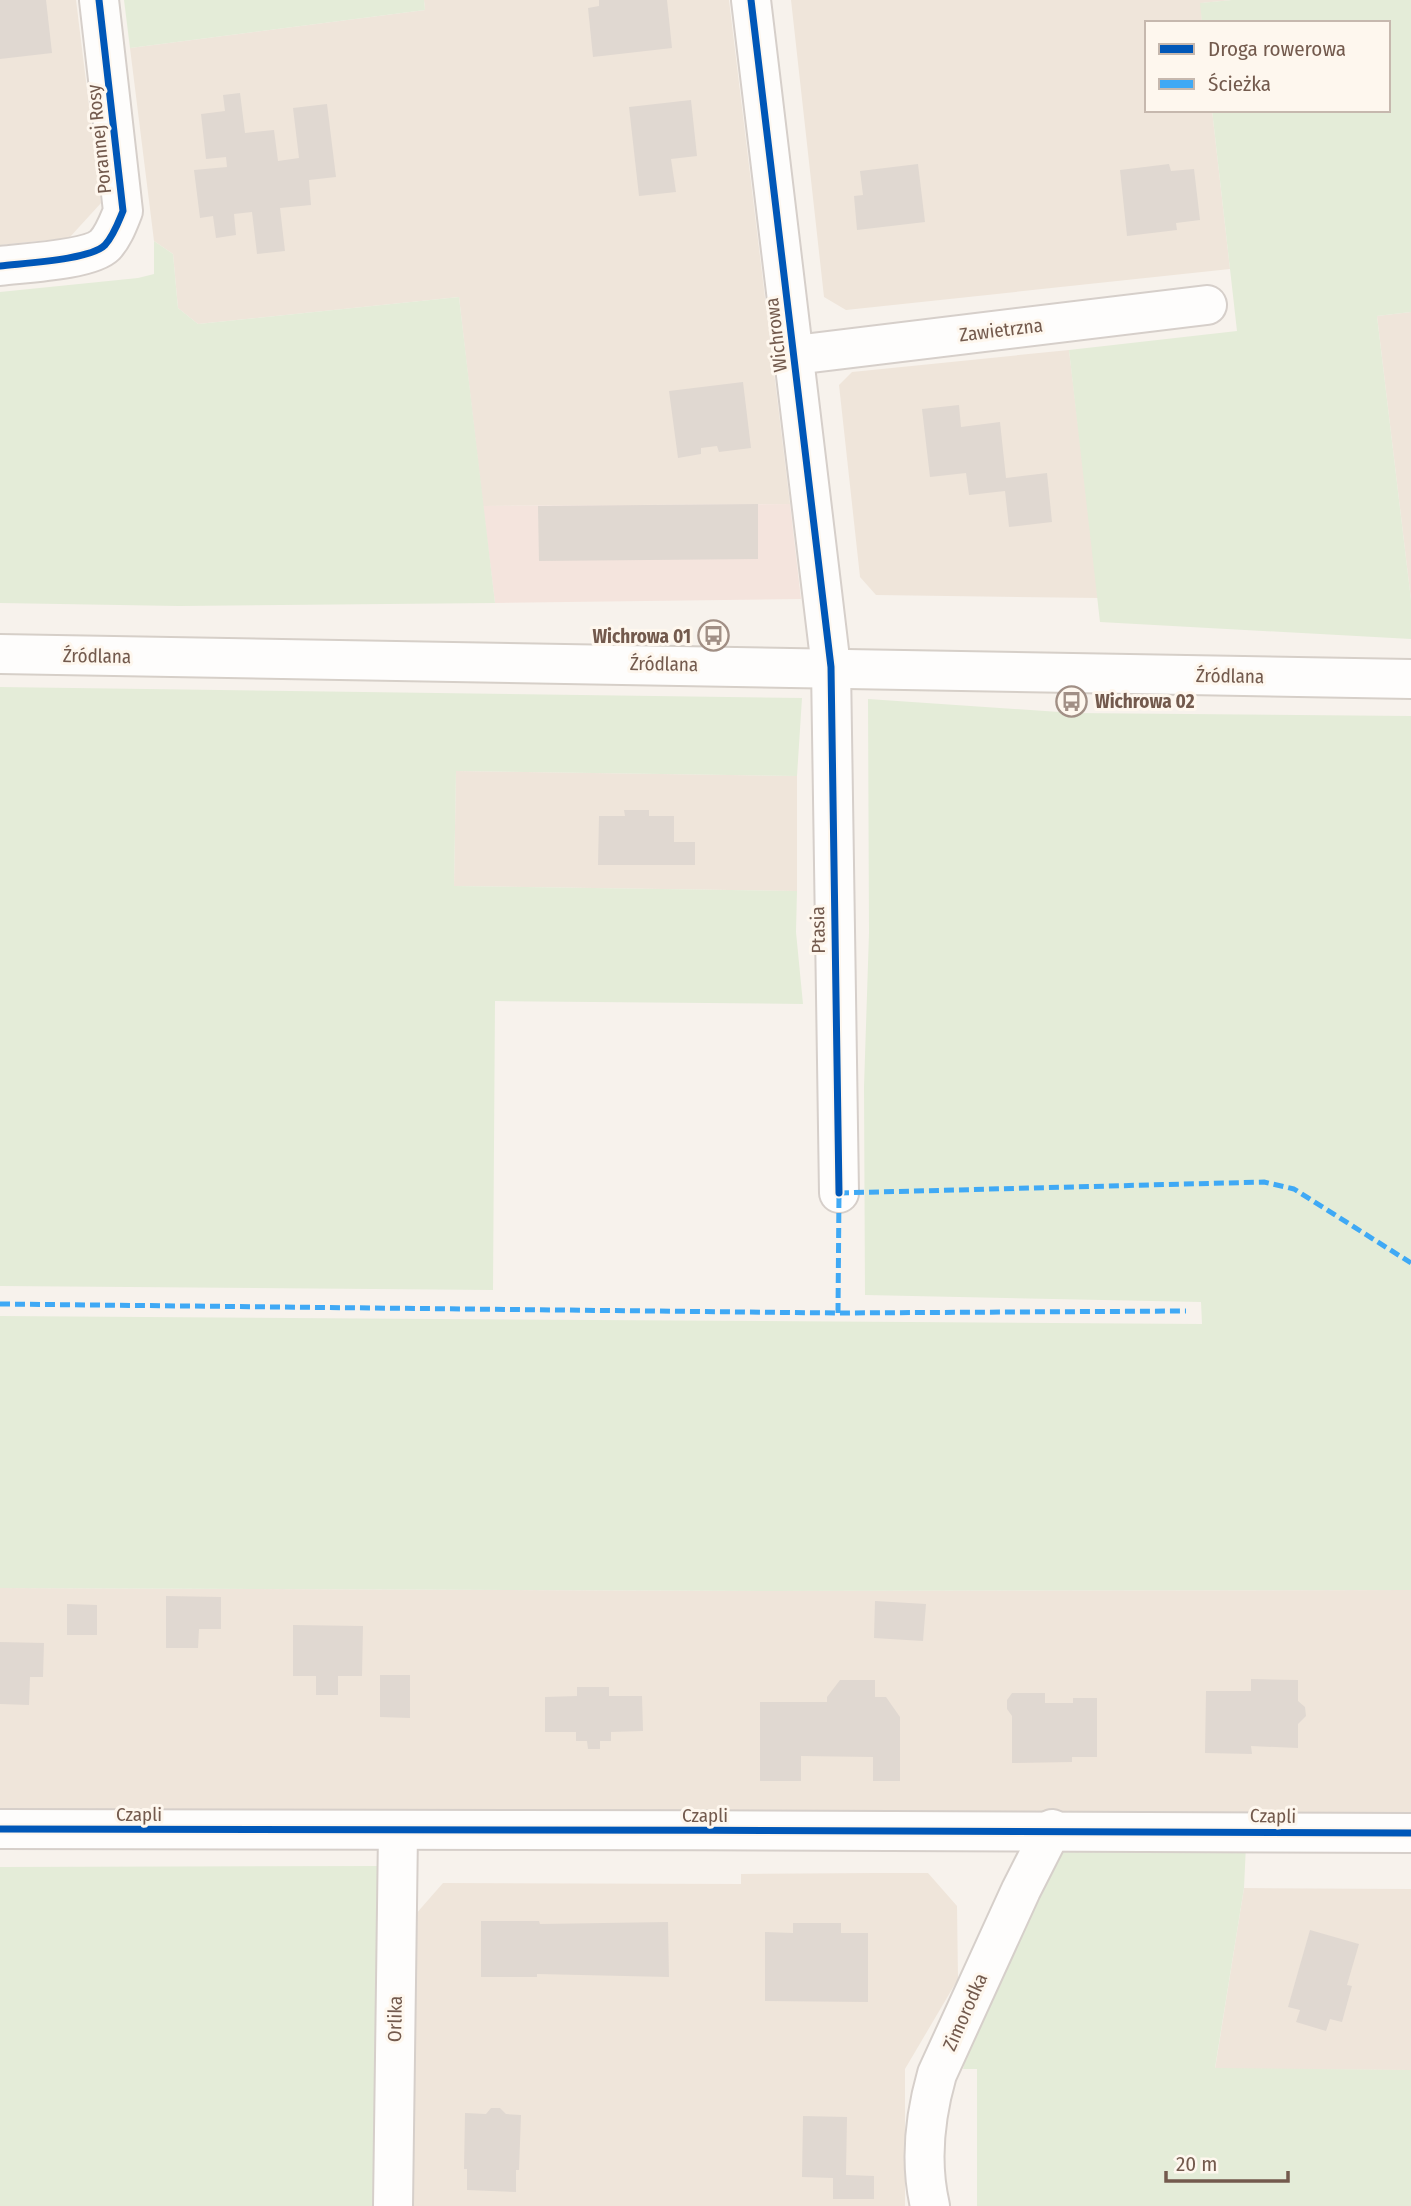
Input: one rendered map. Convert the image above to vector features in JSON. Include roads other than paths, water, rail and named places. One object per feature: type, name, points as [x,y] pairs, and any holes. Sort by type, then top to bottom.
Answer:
[{"type":"street","name":"Porannej Rosy","points":[[0,266],[91,254],[104,246],[116,229],[123,211],[99,0]]},
{"type":"street","name":"Wichrowa","points":[[751,0],[831,667]]},
{"type":"street","name":"Zawietrzna","points":[[794,355],[1208,305]]},
{"type":"street","name":"Źródlana","points":[[0,654],[1411,679]]},
{"type":"street","name":"Ptasia","points":[[831,667],[839,1193]]},
{"type":"street","name":"Czapli","points":[[0,1829],[398,1832],[1052,1829],[1411,1833]]},
{"type":"street","name":"Zimorodka","points":[[930,2206],[925,2186],[925,2136],[928,2104],[937,2074],[1021,1890],[1052,1829]]},
{"type":"street","name":"Orlika","points":[[393,2206],[398,1832]]},
{"type":"place","name":"Wichrowa 01","points":[[714,636]]},
{"type":"place","name":"Wichrowa 02","points":[[1072,701]]}]
